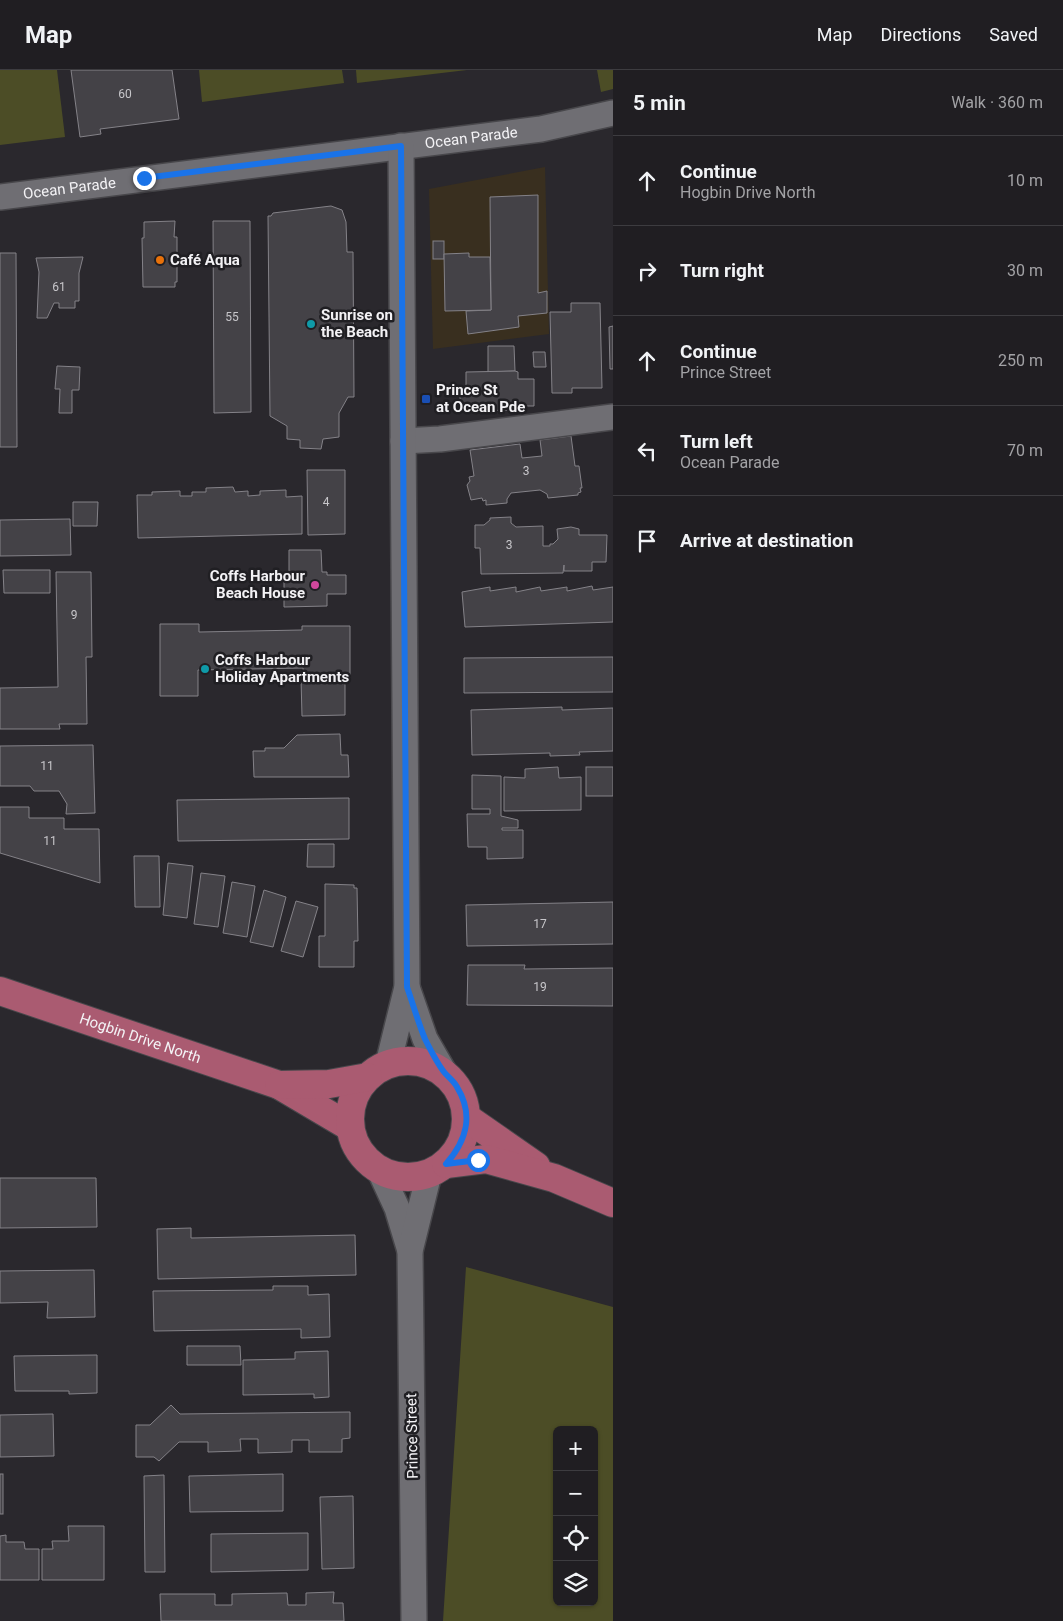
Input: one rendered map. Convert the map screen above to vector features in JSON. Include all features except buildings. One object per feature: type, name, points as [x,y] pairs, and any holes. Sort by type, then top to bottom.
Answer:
[{"type":"main road","name":"Hogbin Drive North","points":[[0,992],[278,1085],[350,1127]]},
{"type":"main road","points":[[438,1169],[458,1151],[465,1135],[467,1118],[464,1101],[456,1085],[444,1072],[427,1063],[408,1060],[378,1070],[356,1092],[351,1109],[350,1127],[355,1144],[365,1158],[378,1170],[395,1176],[412,1178],[438,1169],[486,1159],[554,1178],[613,1203]]},
{"type":"main road","name":"Hogbin Drive North","points":[[278,1085],[329,1084],[378,1070]]},
{"type":"main road","points":[[467,1118],[554,1178]]},
{"type":"street","name":"Ocean Parade","points":[[0,197],[541,129],[613,113]]},
{"type":"street","points":[[401,146],[407,987],[425,1039],[444,1072]]},
{"type":"street","points":[[403,441],[440,439],[613,417]]},
{"type":"street","points":[[378,1070],[407,987]]},
{"type":"street","name":"Prince Street","points":[[410,1251],[438,1169]]},
{"type":"street","name":"Prince Street","points":[[378,1170],[397,1208],[410,1251],[414,1621]]},
{"type":"shaded area","points":[[545,167],[549,334],[433,349],[429,189]]},
{"type":"green space","points":[[0,70],[57,70],[65,137],[0,145]]},
{"type":"green space","points":[[199,70],[342,70],[344,83],[202,102]]},
{"type":"green space","points":[[356,70],[467,70],[357,83]]},
{"type":"green space","points":[[597,70],[613,70],[613,89],[601,92]]},
{"type":"green space","points":[[466,1267],[613,1307],[613,1621],[443,1621]]},
{"type":"place","name":"Café Aqua","points":[[160,260]]},
{"type":"place","name":"Sunrise on the Beach","points":[[311,324]]},
{"type":"place","name":"Prince St at Ocean Pde","points":[[426,399]]},
{"type":"place","name":"Coffs Harbour Beach House","points":[[315,585]]},
{"type":"place","name":"Coffs Harbour Holiday Apartments","points":[[205,669]]},
{"type":"route","points":[[144,178],[401,146],[407,987],[425,1039],[444,1072],[456,1085],[464,1101],[467,1118],[465,1135],[458,1151],[446,1164],[478,1160]]}]
